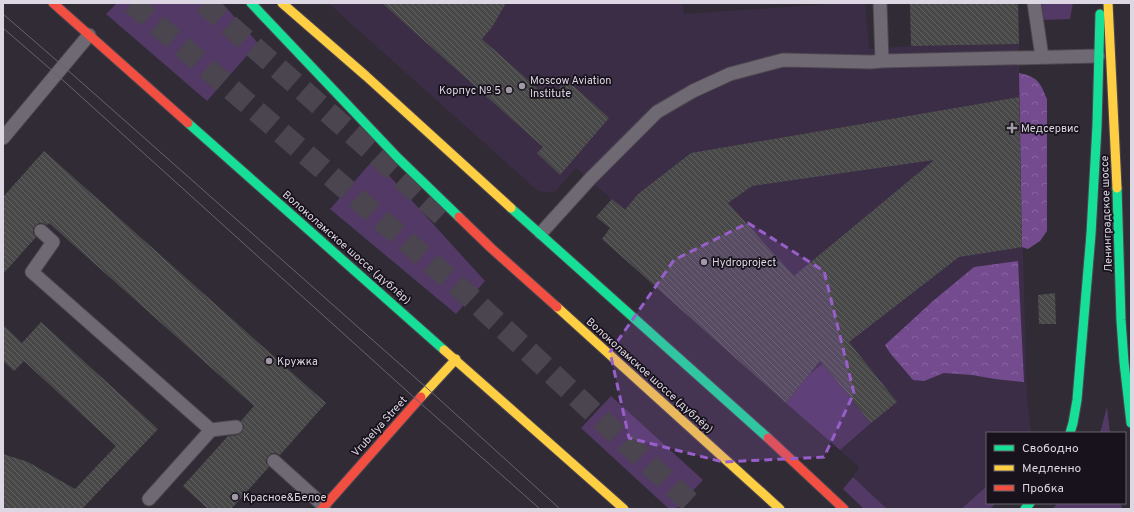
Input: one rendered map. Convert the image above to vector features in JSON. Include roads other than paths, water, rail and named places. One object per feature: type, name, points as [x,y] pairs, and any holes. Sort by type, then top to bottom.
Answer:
[{"type":"main road","name":"Волоколамское шоссе (дублёр)","points":[[53,3],[624,509]]},
{"type":"main road","name":"Волоколамское шоссе (дублёр)","points":[[251,3],[398,158],[491,248],[780,509]]},
{"type":"main road","points":[[282,3],[542,233],[844,509]]},
{"type":"main road","points":[[1070,432],[1077,400],[1091,234],[1097,126],[1100,3]]},
{"type":"main road","name":"Ленинградское шоссе","points":[[1108,3],[1119,224],[1121,320],[1131,423]]},
{"type":"main road","name":"Vrubelya Street","points":[[323,508],[414,404],[456,359]]},
{"type":"lane","points":[[880,3],[882,61]]},
{"type":"lane","points":[[1034,3],[1042,57]]},
{"type":"lane","points":[[3,138],[89,35]]},
{"type":"lane","points":[[542,233],[590,179],[657,112],[693,90],[730,74],[783,60],[871,62],[1098,56]]},
{"type":"lane","points":[[41,231],[53,242],[32,272],[211,430]]},
{"type":"lane","points":[[149,499],[211,430],[236,427]]},
{"type":"lane","points":[[274,461],[323,508]]},
{"type":"tunnel","points":[[132,3],[470,297],[697,509]]},
{"type":"tunnel","points":[[204,3],[444,217]]},
{"type":"tram line","points":[[3,14],[428,389],[560,509]]},
{"type":"tram line","points":[[3,28],[540,509]]},
{"type":"place","name":"Moscow Aviation Institute","points":[[522,86]]},
{"type":"place","name":"Корпус № 5","points":[[509,90]]},
{"type":"place","name":"Медсервис","points":[[1012,128]]},
{"type":"place","name":"Hydroproject","points":[[704,262]]},
{"type":"place","name":"Кружка","points":[[269,361]]},
{"type":"place","name":"Красное&Белое","points":[[235,497]]}]
